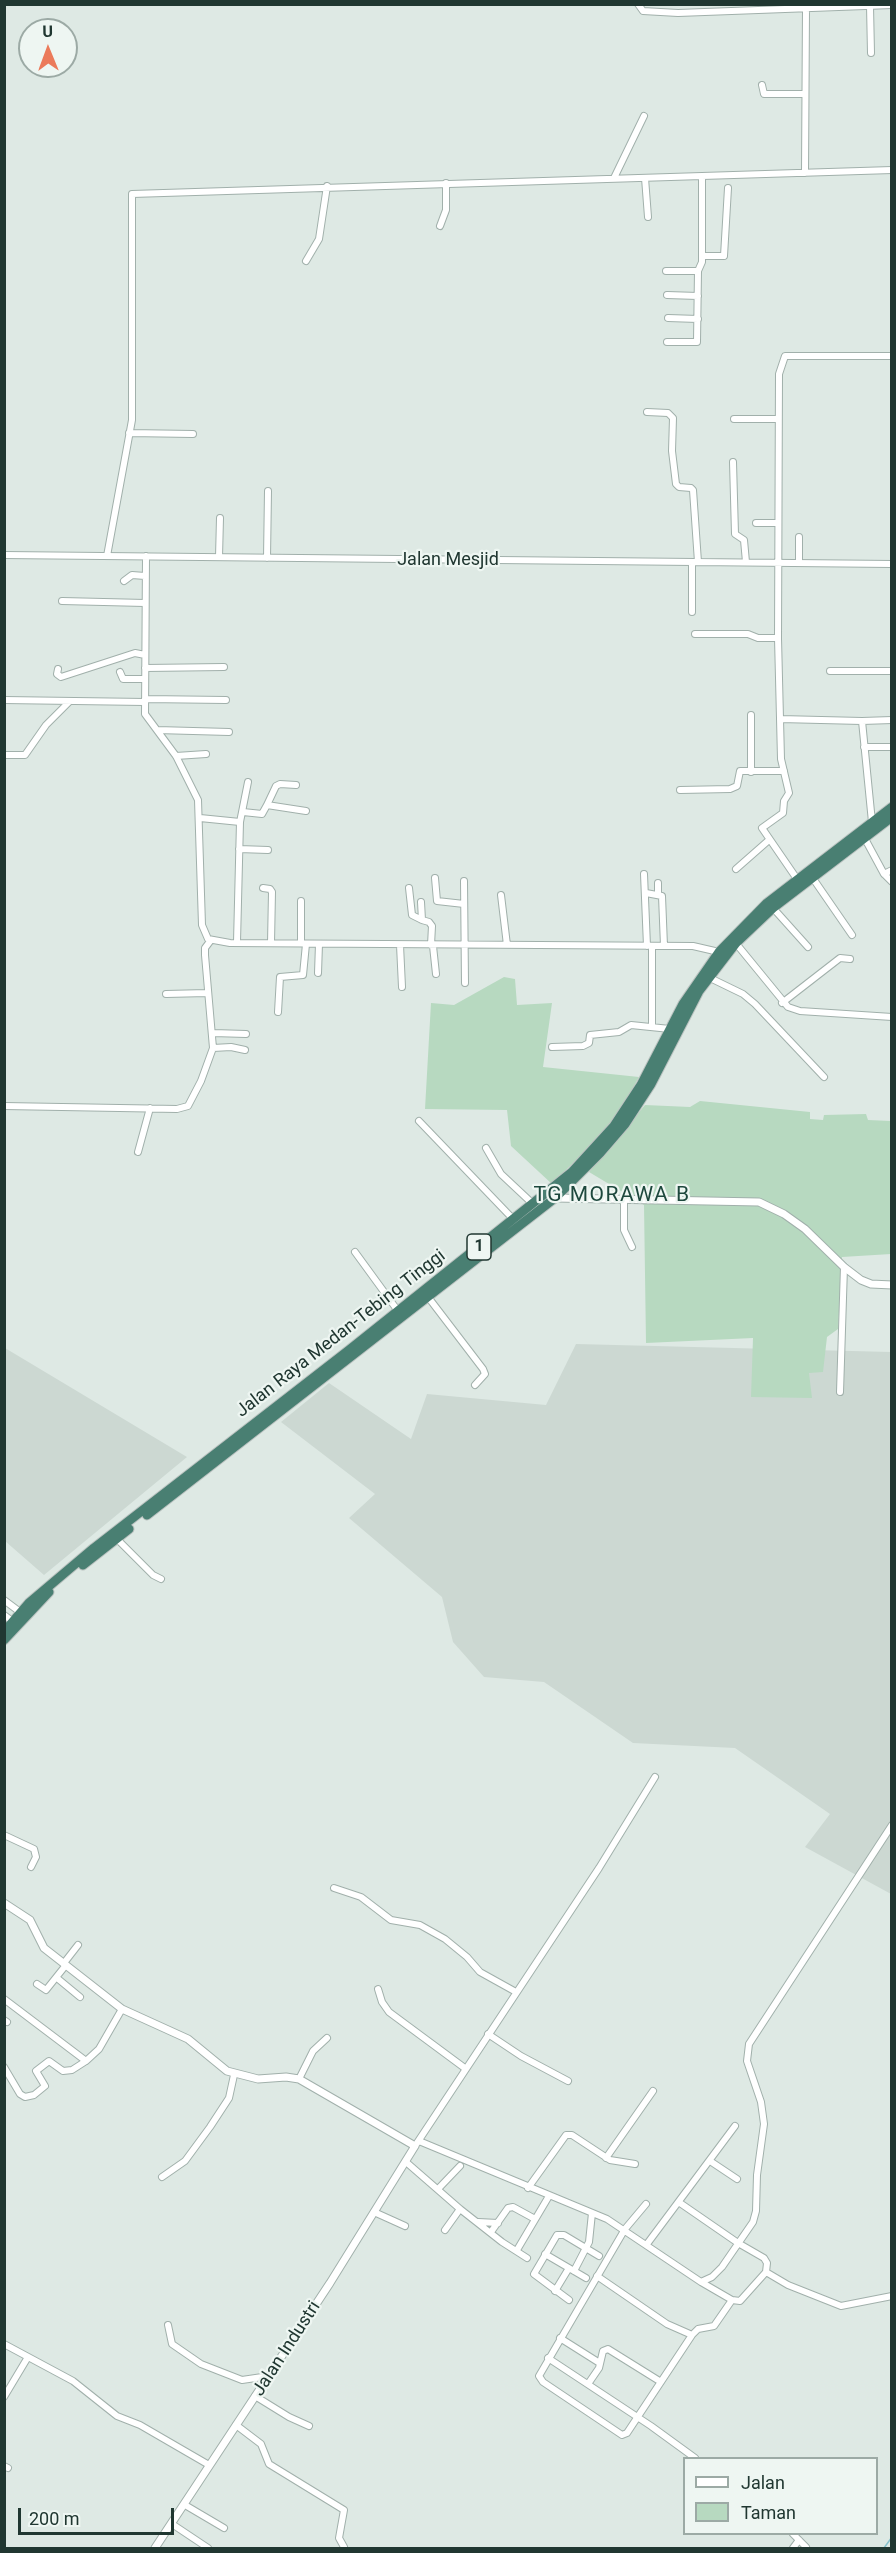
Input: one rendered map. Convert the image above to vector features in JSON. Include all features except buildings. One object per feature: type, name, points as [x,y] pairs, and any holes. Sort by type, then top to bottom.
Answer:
[{"type":"highway","name":"Jalan Raya Medan-Tebing Tinggi","points":[[4,1640],[49,1592],[555,1198],[625,1124],[651,1084],[686,1014],[733,941],[767,903],[891,807]]},
{"type":"highway","name":"Jalan Raya Medan-Tebing Tinggi","points":[[4,1632],[8,1618],[20,1612],[94,1548],[514,1220],[572,1172],[614,1126],[641,1085],[701,976],[719,952],[891,817]]},
{"type":"street","points":[[638,4],[643,11],[670,13],[891,5]]},
{"type":"street","points":[[870,6],[871,53]]},
{"type":"street","points":[[805,173],[806,8]]},
{"type":"street","points":[[762,85],[764,94],[806,93]]},
{"type":"street","points":[[614,178],[644,116]]},
{"type":"street","points":[[107,556],[132,420],[132,194],[327,186],[891,170]]},
{"type":"street","points":[[667,342],[697,342],[698,271],[702,256],[702,176]]},
{"type":"street","points":[[645,178],[648,217]]},
{"type":"street","points":[[440,225],[446,210],[446,183]]},
{"type":"street","points":[[306,261],[319,239],[327,186]]},
{"type":"street","points":[[702,256],[724,256],[728,188]]},
{"type":"street","points":[[666,271],[698,271]]},
{"type":"street","points":[[667,295],[698,296]]},
{"type":"street","points":[[668,318],[698,318]]},
{"type":"street","points":[[798,879],[763,831],[763,826],[783,813],[784,801],[789,795],[781,765],[778,638],[778,374],[785,356],[891,356]]},
{"type":"street","points":[[648,412],[668,413],[673,418],[672,451],[676,484],[679,487],[693,490],[695,562],[692,612]]},
{"type":"street","points":[[734,419],[778,419]]},
{"type":"street","points":[[129,433],[193,434]]},
{"type":"street","points":[[732,462],[735,534],[744,540],[746,562]]},
{"type":"street","points":[[267,558],[268,491]]},
{"type":"street","points":[[219,557],[220,518]]},
{"type":"street","points":[[756,523],[778,523]]},
{"type":"street","points":[[799,537],[799,563]]},
{"type":"street","name":"Jalan Mesjid","points":[[4,555],[891,564]]},
{"type":"street","points":[[146,556],[146,714],[176,756],[198,800],[202,925],[205,935],[211,940],[432,946],[664,946],[702,947],[719,952]]},
{"type":"street","points":[[124,581],[132,575],[145,576]]},
{"type":"street","points":[[62,601],[145,603]]},
{"type":"street","points":[[695,634],[748,634],[758,638],[778,638]]},
{"type":"street","points":[[58,669],[57,674],[61,677],[135,653],[145,655]]},
{"type":"street","points":[[145,668],[224,667]]},
{"type":"street","points":[[830,671],[891,671]]},
{"type":"street","points":[[120,672],[123,679],[145,679]]},
{"type":"street","points":[[4,700],[69,702],[226,700]]},
{"type":"street","points":[[4,755],[25,754],[46,724],[69,702]]},
{"type":"street","points":[[751,716],[751,772]]},
{"type":"street","points":[[780,719],[891,720]]},
{"type":"street","points":[[862,721],[872,822]]},
{"type":"street","points":[[156,730],[229,732]]},
{"type":"street","points":[[864,747],[891,747]]},
{"type":"street","points":[[176,756],[206,754]]},
{"type":"street","points":[[680,790],[734,788],[737,786],[739,772],[784,771]]},
{"type":"street","points":[[237,942],[240,822],[248,782]]},
{"type":"street","points":[[243,812],[262,814],[276,786],[296,785]]},
{"type":"street","points":[[267,805],[306,811]]},
{"type":"street","points":[[200,818],[240,822]]},
{"type":"street","points":[[864,837],[884,874],[891,882]]},
{"type":"street","points":[[736,869],[769,840]]},
{"type":"street","points":[[239,849],[268,850]]},
{"type":"street","points":[[884,874],[891,870]]},
{"type":"street","points":[[645,874],[652,1027]]},
{"type":"street","points":[[812,877],[852,934]]},
{"type":"street","points":[[435,878],[437,901],[464,904]]},
{"type":"street","points":[[464,881],[465,983]]},
{"type":"street","points":[[658,883],[658,894]]},
{"type":"street","points":[[263,888],[270,889],[272,892],[271,943]]},
{"type":"street","points":[[409,888],[412,915],[429,922],[432,926],[436,974]]},
{"type":"street","points":[[646,893],[663,896],[664,946]]},
{"type":"street","points":[[501,895],[507,945]]},
{"type":"street","points":[[278,1012],[280,977],[303,975],[301,902]]},
{"type":"street","points":[[421,902],[422,920]]},
{"type":"street","points":[[773,908],[808,947]]},
{"type":"street","points":[[4,1106],[182,1109],[188,1106],[201,1081],[213,1048],[205,952],[211,940]]},
{"type":"street","points":[[733,941],[782,1003],[800,1011],[891,1017]]},
{"type":"street","points":[[318,974],[319,944]]},
{"type":"street","points":[[400,945],[402,987]]},
{"type":"street","points":[[782,1003],[840,958],[850,959]]},
{"type":"street","points":[[708,978],[743,994],[755,1004],[824,1077]]},
{"type":"street","points":[[166,994],[207,993]]},
{"type":"street","points":[[552,1047],[583,1046],[589,1043],[590,1035],[619,1032],[631,1025],[670,1029]]},
{"type":"street","points":[[213,1033],[246,1034]]},
{"type":"street","points":[[213,1048],[231,1047],[245,1050]]},
{"type":"street","points":[[138,1152],[150,1108]]},
{"type":"street","points":[[419,1121],[514,1220]]},
{"type":"street","points":[[486,1148],[501,1174],[533,1204]]},
{"type":"street","points":[[555,1198],[759,1202],[784,1214],[805,1229],[844,1267],[867,1283],[891,1285]]},
{"type":"street","points":[[624,1200],[624,1230],[632,1247]]},
{"type":"street","points":[[355,1252],[398,1311]]},
{"type":"street","points":[[840,1392],[844,1267]]},
{"type":"street","points":[[428,1297],[483,1368],[485,1374],[475,1384]]},
{"type":"street","points":[[117,1539],[153,1575],[161,1579]]},
{"type":"street","points":[[4,1600],[20,1612]]},
{"type":"street","points":[[417,2144],[599,1868],[655,1777]]},
{"type":"street","points":[[701,2282],[712,2277],[722,2267],[753,2222],[756,2211],[757,2175],[764,2124],[761,2102],[749,2068],[747,2049],[768,2012],[891,1825]]},
{"type":"street","points":[[4,1835],[34,1849],[36,1857],[31,1867]]},
{"type":"street","points":[[334,1888],[361,1897],[391,1920],[414,1922],[428,1929],[467,1957],[480,1972],[516,1992]]},
{"type":"street","points":[[4,1903],[30,1920],[44,1948],[122,2009],[188,2039],[221,2068],[234,2075],[258,2079],[286,2077],[298,2079],[417,2144],[592,2213],[625,2229],[692,2278],[732,2300],[741,2301],[766,2272],[767,2263],[764,2258],[680,2203]]},
{"type":"street","points":[[37,1984],[45,1991],[57,1978],[78,1945]]},
{"type":"street","points":[[57,1978],[80,1997]]},
{"type":"street","points":[[378,1989],[382,2002],[389,2012],[466,2068]]},
{"type":"street","points":[[4,1999],[86,2061]]},
{"type":"street","points":[[4,2067],[21,2094],[25,2097],[34,2095],[45,2086],[36,2071],[48,2061],[66,2071],[86,2061],[99,2049],[122,2009]]},
{"type":"street","points":[[488,2034],[521,2056],[568,2081]]},
{"type":"street","points":[[298,2079],[313,2051],[327,2038]]},
{"type":"street","points":[[162,2177],[185,2161],[198,2144],[226,2104],[234,2075]]},
{"type":"street","points":[[606,2158],[653,2091]]},
{"type":"street","points":[[647,2244],[680,2203],[735,2126]]},
{"type":"street","points":[[528,2188],[566,2135],[572,2135],[613,2161],[635,2164]]},
{"type":"street","name":"Jalan Industri","points":[[155,2548],[269,2376],[417,2144]]},
{"type":"street","points":[[406,2162],[460,2209],[502,2242],[527,2258]]},
{"type":"street","points":[[710,2162],[737,2179]]},
{"type":"street","points":[[438,2188],[459,2166]]},
{"type":"street","points":[[517,2250],[549,2196]]},
{"type":"street","points":[[646,2204],[625,2229],[548,2358],[540,2373],[541,2380],[625,2435],[692,2334],[698,2329],[714,2326],[732,2300]]},
{"type":"street","points":[[491,2232],[506,2210],[511,2207],[535,2219]]},
{"type":"street","points":[[445,2230],[460,2209]]},
{"type":"street","points":[[374,2212],[405,2226]]},
{"type":"street","points":[[555,2290],[586,2249],[591,2232],[592,2213]]},
{"type":"street","points":[[477,2222],[498,2223]]},
{"type":"street","points":[[569,2300],[534,2274],[545,2254],[560,2234],[599,2256]]},
{"type":"street","points":[[545,2254],[586,2278]]},
{"type":"street","points":[[766,2272],[788,2285],[842,2306],[891,2296]]},
{"type":"street","points":[[597,2276],[667,2324],[692,2334]]},
{"type":"street","points":[[168,2325],[172,2344],[207,2368],[242,2380],[269,2376]]},
{"type":"street","points":[[560,2338],[598,2362]]},
{"type":"street","points":[[4,2344],[78,2384],[117,2416],[140,2425],[209,2465]]},
{"type":"street","points":[[588,2384],[599,2368],[598,2362],[603,2351],[608,2349],[661,2382]]},
{"type":"street","points":[[4,2397],[28,2357]]},
{"type":"street","points":[[548,2358],[693,2457]]},
{"type":"street","points":[[255,2396],[309,2427]]},
{"type":"street","points":[[236,2425],[261,2444],[269,2464],[344,2510],[339,2538],[344,2547]]},
{"type":"street","points":[[185,2505],[224,2528]]},
{"type":"street","points":[[172,2524],[208,2548]]},
{"type":"street","points":[[794,2535],[806,2547]]},
{"type":"street","points":[[794,2548],[799,2540]]},
{"type":"shaded area","points":[[576,1344],[891,1352],[891,1894],[805,1847],[830,1814],[735,1748],[633,1743],[544,1682],[484,1677],[453,1642],[442,1597],[349,1518],[375,1494],[281,1422],[329,1383],[411,1439],[427,1394],[546,1405]]},
{"type":"shaded area","points":[[5,1348],[187,1457],[44,1575],[5,1541]]},
{"type":"green space","points":[[504,977],[515,979],[517,1005],[552,1003],[543,1067],[639,1077],[624,1105],[607,1129],[552,1184],[511,1146],[507,1110],[425,1109],[431,1003],[454,1005]]},
{"type":"green space","points":[[700,1101],[810,1112],[810,1119],[823,1120],[824,1115],[866,1114],[868,1120],[891,1121],[891,1254],[842,1257],[838,1329],[827,1337],[823,1372],[809,1373],[812,1398],[751,1397],[753,1338],[646,1343],[644,1205],[589,1172],[645,1105],[690,1107]]},
{"type":"waterway","points":[[884,2548],[892,2537]]},
{"type":"district","name":"TG MORAWA B","points":[[612,1196]]}]
